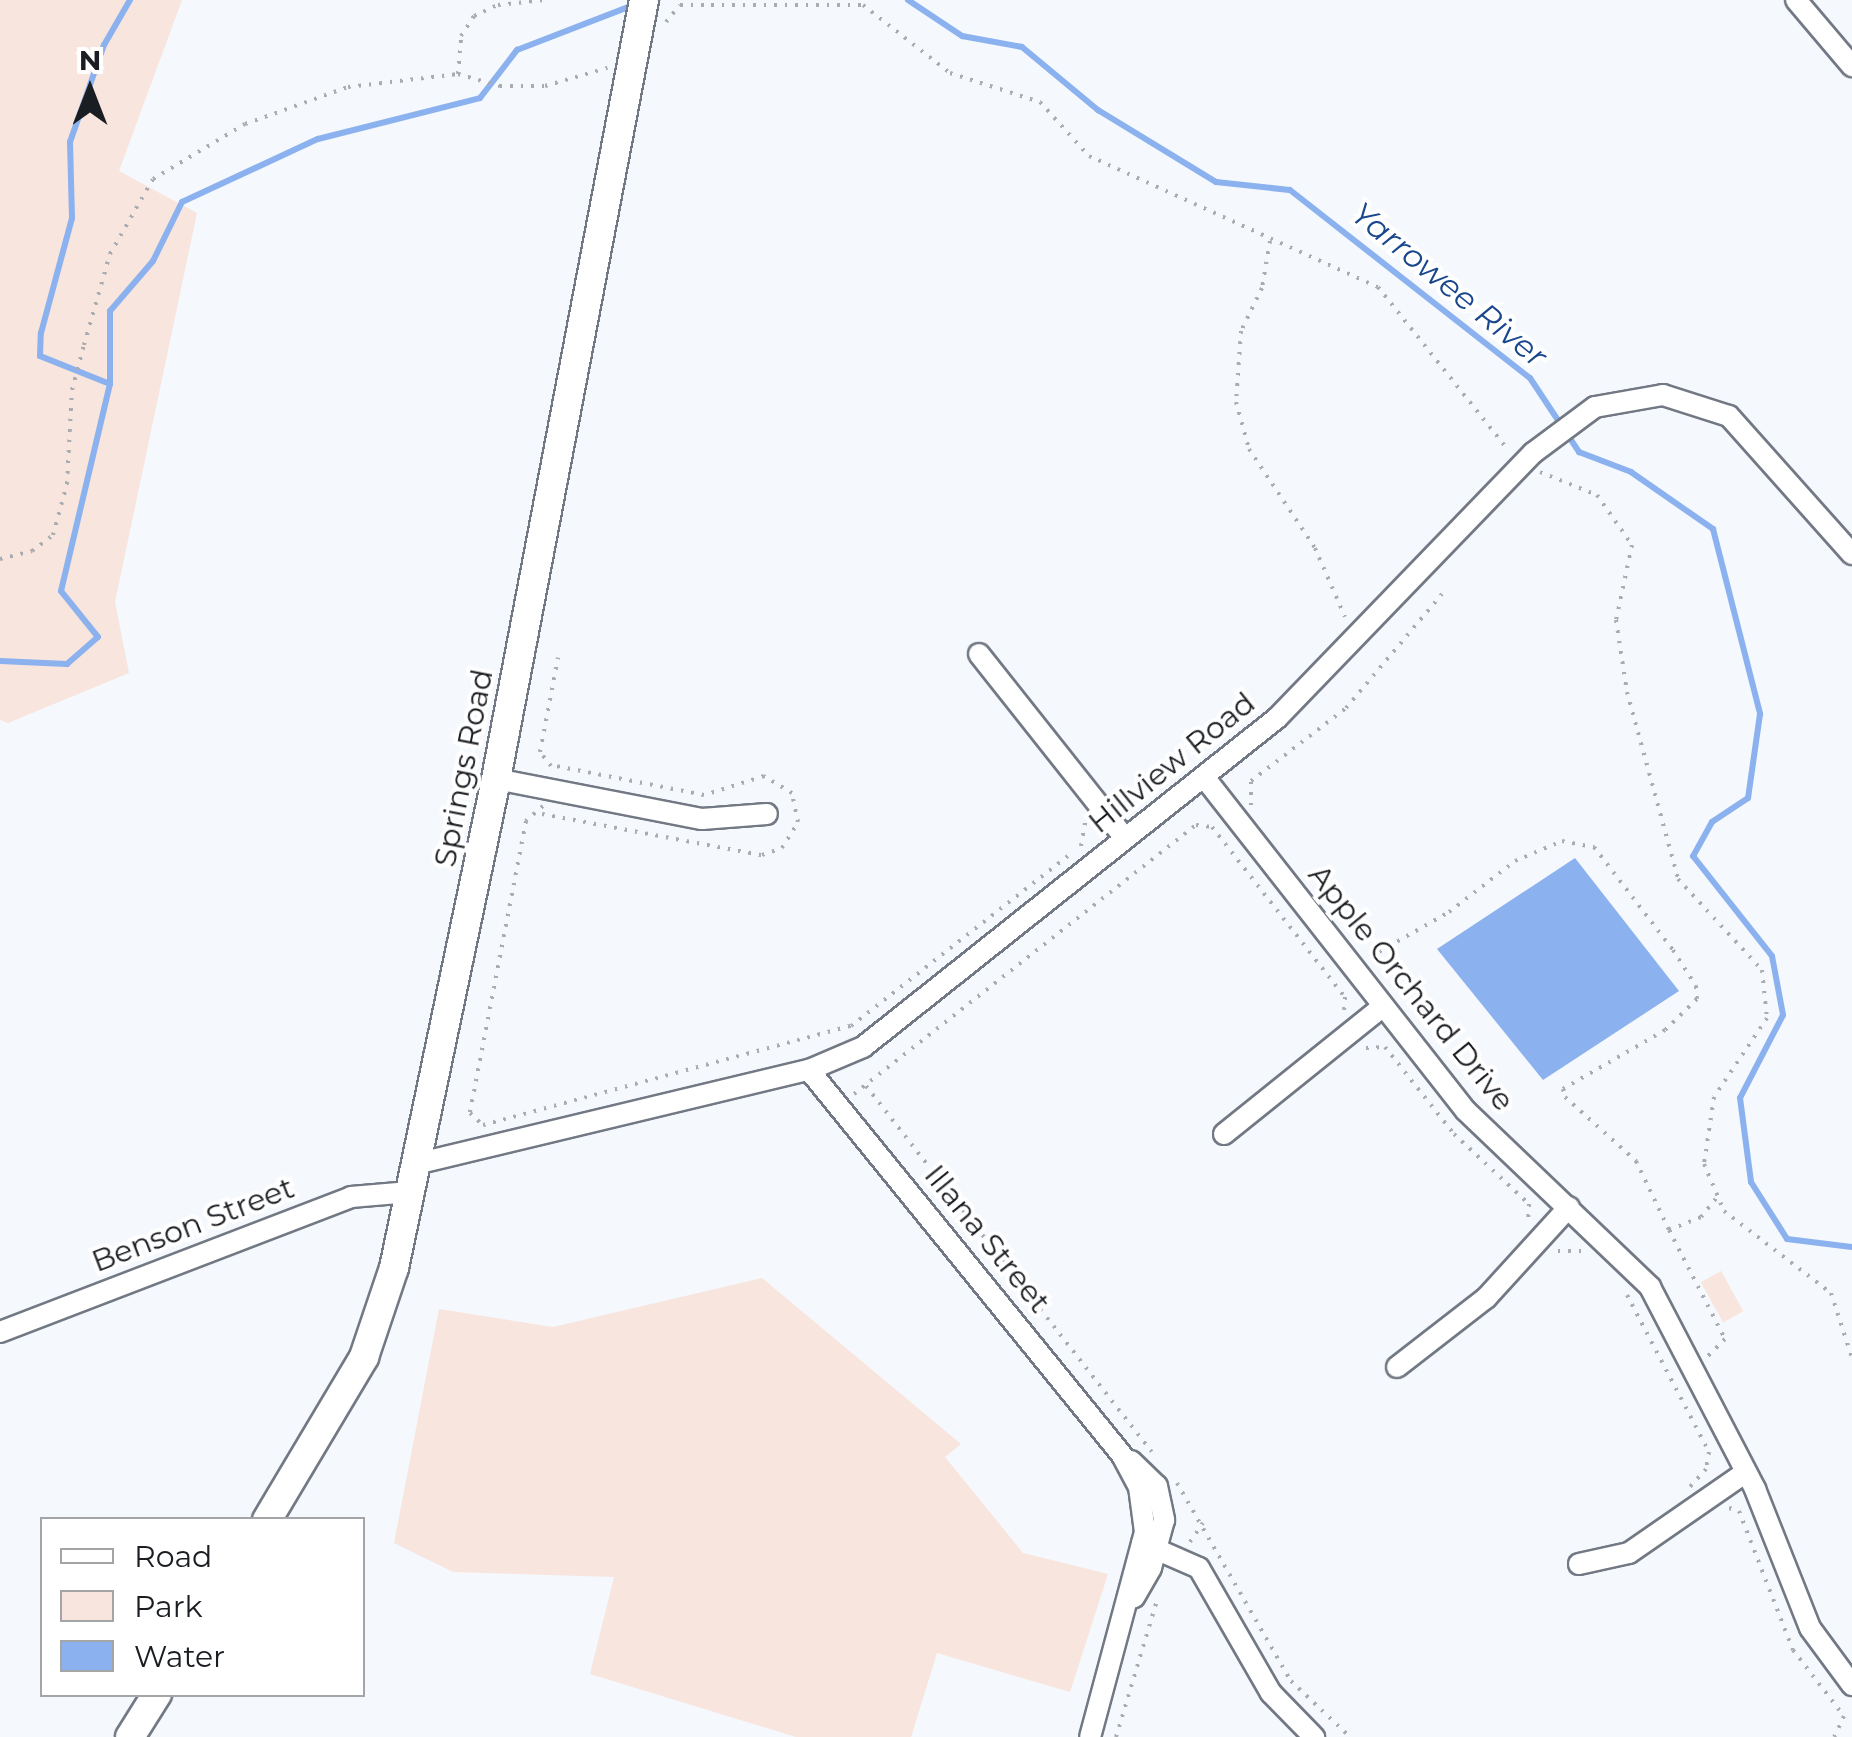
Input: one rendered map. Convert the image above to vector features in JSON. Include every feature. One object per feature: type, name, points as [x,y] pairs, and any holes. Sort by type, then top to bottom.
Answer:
[{"type":"street","name":"Springs Road","points":[[268,1517],[372,1340],[413,1178],[496,780],[644,0]]},
{"type":"street","points":[[1796,0],[1852,66]]},
{"type":"street","name":"Hillview Road","points":[[413,1178],[809,1070],[873,1040],[1204,778],[1330,669],[1527,459],[1564,424],[1606,402],[1640,395],[1710,406],[1754,438],[1852,554]]},
{"type":"street","points":[[979,654],[1126,838]]},
{"type":"street","name":"Apple Orchard Drive","points":[[1204,778],[1466,1110],[1650,1286],[1746,1472],[1810,1628],[1852,1684]]},
{"type":"street","points":[[496,780],[702,820],[766,814]]},
{"type":"street","points":[[1224,1134],[1383,1006]]},
{"type":"street","name":"Illana Street","points":[[809,1070],[1116,1448],[1159,1492],[1164,1520],[1150,1545],[1128,1609],[1090,1737]]},
{"type":"street","name":"Benson Street","points":[[0,1332],[351,1197],[413,1178]]},
{"type":"street","points":[[1397,1368],[1486,1298],[1569,1207]]},
{"type":"street","points":[[1579,1564],[1629,1553],[1746,1472]]},
{"type":"street","points":[[1150,1545],[1186,1558],[1204,1574],[1272,1693],[1314,1737]]},
{"type":"street","points":[[130,1737],[154,1697]]},
{"type":"path","points":[[458,74],[466,25],[498,5],[544,0]]},
{"type":"path","points":[[664,28],[669,11],[680,5],[862,5],[950,73],[1040,102],[1089,156],[1378,287],[1527,459],[1596,495],[1632,545],[1616,620],[1626,692],[1678,879],[1762,970],[1767,1018],[1714,1096],[1704,1164],[1724,1212],[1831,1293],[1852,1358]]},
{"type":"path","points":[[0,559],[32,551],[54,535],[67,484],[72,390],[84,345],[110,254],[154,179],[245,124],[348,86],[458,74],[487,77],[500,86],[545,86],[632,66]]},
{"type":"path","points":[[1270,240],[1262,288],[1241,331],[1236,402],[1248,449],[1332,581],[1345,613],[1342,627]]},
{"type":"path","points":[[1216,833],[1254,802],[1252,781],[1346,708],[1442,594]]},
{"type":"path","points":[[549,778],[551,765],[540,752],[558,658]]},
{"type":"path","points":[[544,801],[542,814],[526,821],[470,1113],[483,1125],[851,1026],[1084,843],[1080,822],[1118,791],[1139,800],[1148,793]]},
{"type":"path","points":[[838,1106],[1196,826],[1216,833],[1345,997],[1335,1018],[1362,1051],[1385,1047],[1454,1134],[1528,1204],[1529,1219],[1520,1230],[1550,1259],[1561,1248],[1575,1246],[1588,1257]]},
{"type":"path","points":[[1355,969],[1460,905],[1522,857],[1562,842],[1599,852],[1673,950],[1696,986],[1696,999],[1666,1030],[1563,1089],[1636,1161],[1725,1339],[1704,1359]]},
{"type":"path","points":[[1670,1230],[1701,1217],[1718,1196]]},
{"type":"path","points":[[1624,1290],[1709,1452],[1706,1468],[1686,1486],[1698,1502]]},
{"type":"path","points":[[1727,1508],[1739,1511],[1793,1650],[1844,1716],[1834,1737]]},
{"type":"path","points":[[1186,1558],[1194,1527],[1203,1523]]},
{"type":"path","points":[[1116,1737],[1162,1585]]},
{"type":"green space","points":[[0,0],[182,0],[119,171],[197,213],[115,602],[129,673],[8,723],[0,720]]},
{"type":"green space","points":[[1721,1271],[1743,1311],[1723,1322],[1701,1282]]},
{"type":"green space","points":[[762,1278],[961,1444],[945,1457],[1023,1553],[1108,1574],[1070,1692],[937,1653],[911,1737],[796,1737],[590,1674],[614,1577],[453,1572],[394,1543],[439,1309],[553,1327]]},
{"type":"water","points":[[1575,858],[1679,991],[1543,1080],[1437,949]]},
{"type":"waterway","points":[[110,384],[40,356],[41,333],[72,218],[70,142],[104,45],[130,0]]},
{"type":"waterway","name":"Yarrowee River","points":[[908,0],[962,36],[1022,47],[1098,110],[1216,182],[1290,190],[1530,378],[1579,452],[1631,472],[1713,529],[1760,714],[1748,798],[1712,822],[1693,856],[1772,956],[1783,1015],[1740,1098],[1751,1182],[1787,1239],[1852,1247]]},
{"type":"waterway","name":"Yarrowee River","points":[[0,661],[67,664],[98,637],[61,591],[110,384],[110,311],[153,261],[182,202],[318,139],[480,98],[517,50],[636,4]]}]
